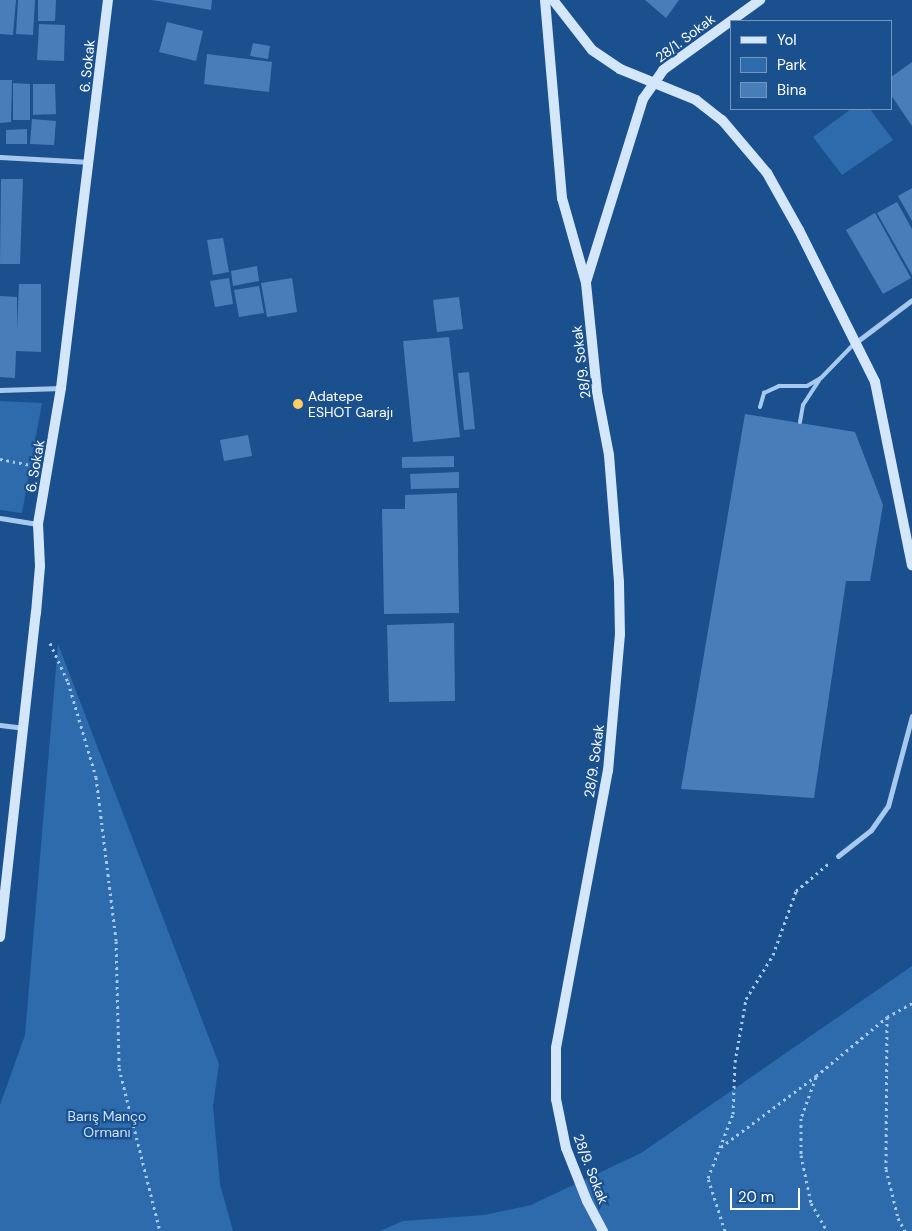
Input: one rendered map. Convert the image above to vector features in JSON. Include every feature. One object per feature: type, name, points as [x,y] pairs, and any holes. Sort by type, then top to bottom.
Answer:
[{"type":"street","name":"6. Sokak","points":[[0,938],[26,729],[40,566],[38,524],[50,468],[62,388],[108,0]]},
{"type":"street","name":"28/9. Sokak","points":[[545,0],[562,198],[586,283],[616,525],[620,634],[608,770],[556,1048],[556,1099],[566,1148],[587,1201],[603,1231]]},
{"type":"street","points":[[553,0],[567,22],[592,50],[620,69],[696,100],[722,120],[767,173],[799,230],[875,382],[912,566]]},
{"type":"street","name":"28/1. Sokak","points":[[732,20],[760,0]]},
{"type":"street","name":"28/1. Sokak","points":[[654,84],[663,70],[730,22]]},
{"type":"street","name":"28/9. Sokak","points":[[586,283],[643,99],[654,84]]},
{"type":"street","points":[[0,157],[90,162]]},
{"type":"street","points":[[855,343],[912,300]]},
{"type":"street","points":[[0,390],[62,388]]},
{"type":"street","points":[[0,518],[38,524]]},
{"type":"street","points":[[838,856],[871,830],[888,806],[912,716]]},
{"type":"street","points":[[0,724],[26,729]]},
{"type":"lane","points":[[800,422],[803,405],[821,378],[855,343]]},
{"type":"lane","points":[[760,407],[764,393],[778,386],[807,386],[821,378]]},
{"type":"path","points":[[0,459],[50,468]]},
{"type":"path","points":[[36,613],[68,682],[96,777],[116,941],[119,1068],[160,1231]]},
{"type":"path","points":[[725,1231],[708,1178],[733,1114],[736,1062],[746,999],[773,955],[796,891],[838,856]]},
{"type":"path","points":[[720,1148],[816,1076],[888,1017],[912,1003]]},
{"type":"path","points":[[888,1017],[886,1169],[898,1218],[905,1231]]},
{"type":"path","points":[[816,1076],[801,1118],[801,1155],[811,1203],[827,1231]]},
{"type":"green space","points":[[850,110],[871,110],[893,140],[842,175],[813,137]]},
{"type":"green space","points":[[0,401],[42,403],[22,513],[0,510]]},
{"type":"green space","name":"Barış Manço Ormanı","points":[[58,644],[219,1064],[213,1106],[220,1184],[233,1231],[0,1231],[0,1105],[25,1035]]},
{"type":"green space","points":[[912,966],[912,1231],[380,1231],[403,1221],[484,1215],[531,1205],[641,1153]]},
{"type":"building","points":[[0,0],[16,0],[13,35],[0,34]]},
{"type":"building","points":[[18,0],[35,0],[33,35],[16,34]]},
{"type":"building","points":[[38,0],[56,0],[55,21],[38,21]]},
{"type":"building","points":[[152,0],[212,0],[211,10]]},
{"type":"building","points":[[645,0],[679,0],[666,18]]},
{"type":"building","points":[[167,22],[203,31],[196,61],[159,52]]},
{"type":"building","points":[[39,24],[65,25],[64,61],[37,60]]},
{"type":"building","points":[[253,43],[270,46],[268,59],[250,56]]},
{"type":"building","points":[[207,54],[272,62],[269,92],[204,84]]},
{"type":"building","points":[[912,62],[912,126],[892,96],[892,76]]},
{"type":"building","points":[[0,80],[12,80],[11,122],[0,123]]},
{"type":"building","points":[[13,83],[30,84],[30,120],[13,120]]},
{"type":"building","points":[[33,84],[55,84],[56,114],[33,115]]},
{"type":"building","points":[[32,119],[56,121],[54,145],[30,144]]},
{"type":"building","points":[[27,129],[27,144],[6,144],[6,130]]},
{"type":"building","points":[[1,179],[23,179],[20,264],[0,264]]},
{"type":"building","points":[[912,188],[912,221],[898,196]]},
{"type":"building","points":[[897,202],[912,229],[912,275],[877,213]]},
{"type":"building","points":[[875,213],[911,278],[883,294],[846,230]]},
{"type":"building","points":[[223,238],[229,272],[213,275],[207,240]]},
{"type":"building","points":[[257,266],[259,281],[233,286],[231,271]]},
{"type":"building","points":[[229,278],[233,304],[215,307],[210,281]]},
{"type":"building","points":[[292,278],[297,312],[267,317],[261,283]]},
{"type":"building","points":[[19,284],[41,284],[41,352],[16,351],[15,378],[0,377],[0,296],[17,297],[17,329]]},
{"type":"building","points":[[259,286],[264,313],[239,317],[234,290]]},
{"type":"building","points":[[459,297],[463,329],[437,332],[433,300]]},
{"type":"building","points":[[449,337],[460,437],[413,442],[403,341]]},
{"type":"building","points":[[469,372],[475,429],[464,430],[458,373]]},
{"type":"building","points":[[745,414],[855,432],[883,505],[870,581],[846,581],[814,798],[681,789]]},
{"type":"building","points":[[248,435],[252,456],[224,461],[220,440]]},
{"type":"building","points":[[454,456],[454,467],[402,468],[402,457]]},
{"type":"building","points":[[459,472],[459,488],[411,489],[410,474]]},
{"type":"building","points":[[457,493],[459,613],[384,614],[382,509],[405,509],[405,495]]},
{"type":"building","points":[[454,623],[455,701],[389,702],[387,625]]},
{"type":"place","name":"Adatepe ESHOT Garajı","points":[[298,404]]}]
